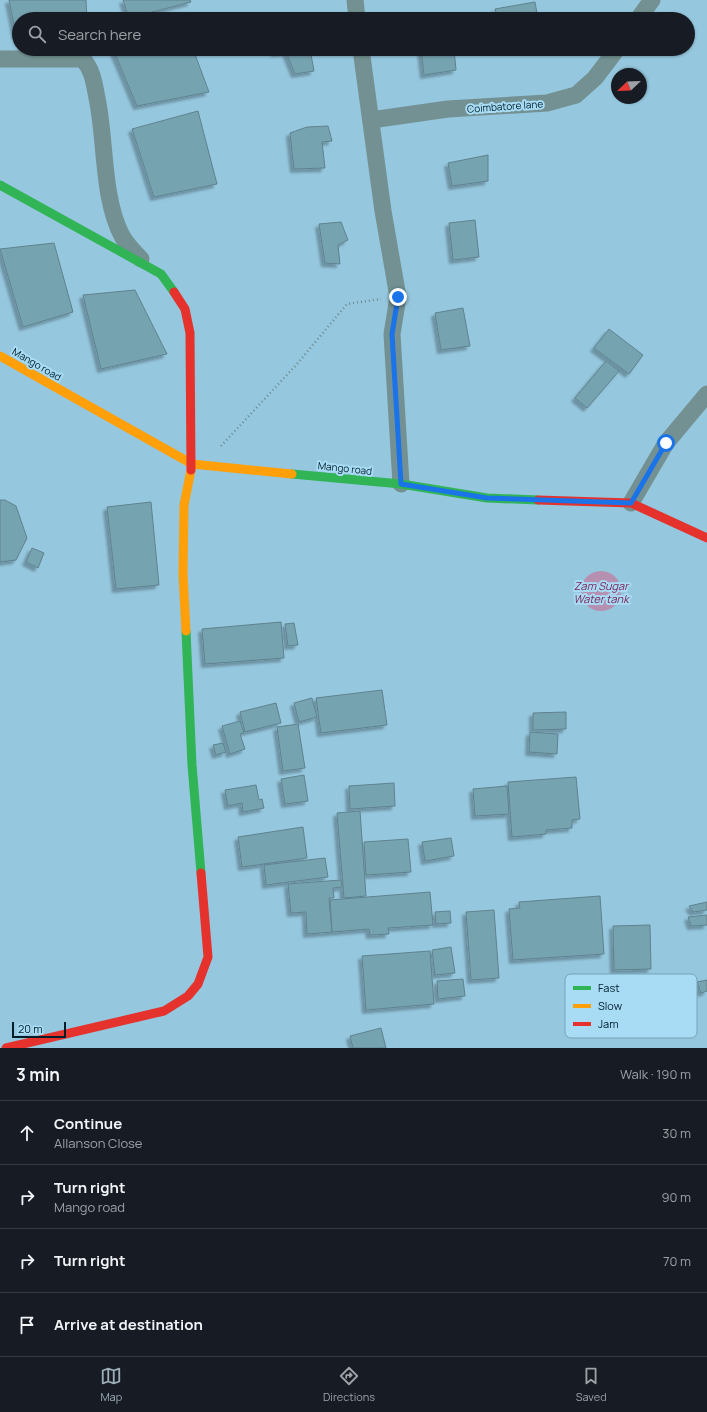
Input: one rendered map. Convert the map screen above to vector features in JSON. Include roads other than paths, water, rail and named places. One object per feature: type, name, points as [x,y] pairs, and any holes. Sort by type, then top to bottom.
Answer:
[{"type":"street","points":[[355,0],[356,12]]},
{"type":"street","points":[[643,12],[652,0]]},
{"type":"street","points":[[362,56],[383,211],[398,297],[392,334],[401,484]]},
{"type":"street","name":"Coimbatore lane","points":[[371,120],[448,109],[547,103],[576,95],[595,78],[611,56]]},
{"type":"street","points":[[0,59],[83,59],[90,69],[99,109],[111,205],[122,236],[131,250],[150,268]]},
{"type":"street","points":[[0,185],[161,274],[170,285],[185,310],[190,333],[196,464],[184,505],[183,574],[192,765],[208,957],[203,976],[195,991],[183,1002],[164,1011],[6,1048]]},
{"type":"street","name":"Mango road","points":[[0,356],[196,464],[401,484],[487,498],[631,503],[707,538]]},
{"type":"street","points":[[631,503],[666,443],[707,394]]},
{"type":"water","name":"Zam Sugar Water tank","points":[[601,571],[609,573],[615,577],[619,583],[621,591],[619,599],[615,605],[609,609],[601,611],[593,609],[587,605],[583,599],[581,591],[583,583],[587,577],[593,573]]}]
